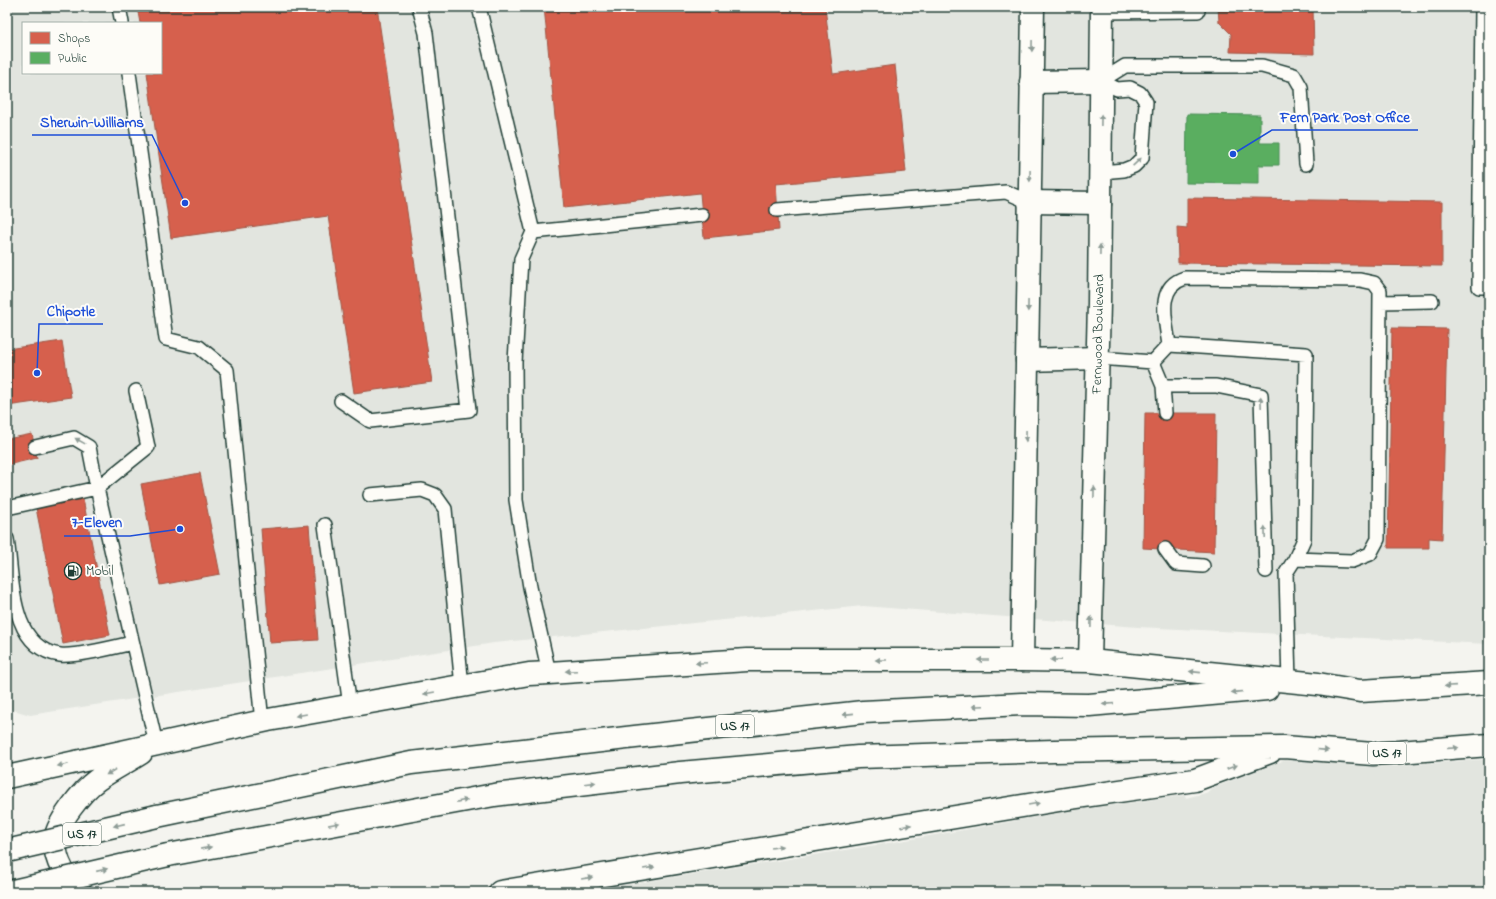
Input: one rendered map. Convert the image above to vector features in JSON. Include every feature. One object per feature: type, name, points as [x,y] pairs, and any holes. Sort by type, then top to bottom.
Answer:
[{"type":"main road","points":[[1022,660],[1033,7]]},
{"type":"main road","name":"Fernwood Boulevard","points":[[1090,661],[1098,358],[1102,9]]},
{"type":"main road","points":[[1031,82],[1101,81]]},
{"type":"main road","points":[[1029,202],[1100,203]]},
{"type":"main road","points":[[1027,360],[1098,358]]},
{"type":"main road","points":[[7,777],[262,722],[529,674],[747,660],[1022,660],[1090,661],[1318,684]]},
{"type":"main road","name":"US 17","points":[[7,851],[157,816],[411,763],[612,740],[863,712],[1022,704],[1089,706],[1318,684],[1360,691],[1489,683]]},
{"type":"main road","points":[[80,892],[64,873],[57,860],[55,840],[62,821],[75,800],[96,780],[156,744]]},
{"type":"main road","name":"US 17","points":[[9,892],[168,855],[494,794],[680,773],[858,757],[1054,751],[1284,747],[1373,754],[1489,746]]},
{"type":"main road","points":[[500,892],[1071,798],[1195,780],[1284,747]]},
{"type":"lane","points":[[119,7],[122,22]]},
{"type":"lane","points":[[341,401],[370,421],[469,410],[426,33],[419,7]]},
{"type":"lane","points":[[479,7],[533,232],[521,258],[515,362],[516,500],[530,587],[549,673]]},
{"type":"lane","points":[[1482,7],[1478,287],[1489,287]]},
{"type":"lane","points":[[1102,9],[1198,11]]},
{"type":"lane","points":[[1101,81],[1125,66],[1262,66],[1294,75],[1301,87],[1306,164]]},
{"type":"lane","points":[[129,74],[166,339],[199,347],[227,370],[262,722]]},
{"type":"lane","points":[[1101,81],[1118,89],[1130,88],[1140,93],[1146,102],[1142,158],[1134,166],[1124,170],[1101,172]]},
{"type":"lane","points":[[777,210],[1006,192],[1029,202]]},
{"type":"lane","points":[[533,232],[702,215]]},
{"type":"lane","points":[[1169,345],[1164,304],[1168,290],[1176,281],[1185,278],[1360,280],[1374,283],[1380,291],[1378,539],[1370,554],[1352,561],[1296,559]]},
{"type":"lane","points":[[1380,302],[1432,301]]},
{"type":"lane","points":[[1098,358],[1152,362],[1169,345],[1306,354],[1304,539],[1296,559],[1286,573],[1289,682]]},
{"type":"lane","points":[[1152,362],[1163,386],[1165,413]]},
{"type":"lane","points":[[1163,386],[1216,386],[1261,395],[1264,571],[1286,573]]},
{"type":"lane","points":[[7,508],[97,488],[148,447],[136,391]]},
{"type":"lane","points":[[35,447],[74,438],[89,446],[97,488],[156,744]]},
{"type":"lane","points":[[370,495],[422,490],[435,495],[445,509],[462,687]]},
{"type":"lane","points":[[325,525],[350,706]]},
{"type":"lane","points":[[7,539],[12,583],[19,620],[28,636],[37,647],[48,652],[63,655],[132,643]]},
{"type":"lane","points":[[1165,549],[1176,564],[1203,566]]},
{"type":"shaded area","points":[[7,7],[1489,7],[1489,644],[1138,627],[863,606],[494,643],[30,715],[7,708]]},
{"type":"shaded area","points":[[1489,759],[1489,892],[581,892],[889,843],[1071,811],[1185,795],[1186,798],[1209,792],[1210,789],[1285,760],[1372,767]]},
{"type":"building: Shops","points":[[137,7],[377,7],[432,382],[354,393],[328,216],[171,238],[147,74],[162,74],[162,22],[140,22]]},
{"type":"building: Shops","points":[[544,7],[825,7],[833,74],[895,65],[906,172],[776,184],[779,230],[704,238],[700,193],[564,208]]},
{"type":"building: Shops","points":[[1218,7],[1313,7],[1314,54],[1230,52],[1231,34],[1219,22]]},
{"type":"building: Shops","points":[[1187,198],[1442,202],[1442,266],[1178,263],[1177,227],[1187,228]]},
{"type":"building: Shops","points":[[1392,328],[1447,329],[1442,539],[1429,538],[1429,548],[1388,548]]},
{"type":"building: Shops","points":[[62,341],[71,397],[7,406],[7,349]]},
{"type":"building: Shops","points":[[1145,413],[1216,413],[1214,552],[1143,548]]},
{"type":"building: Shops","points":[[32,434],[37,458],[7,465],[7,439]]},
{"type":"building: Shops","points":[[200,473],[220,574],[160,585],[141,484]]},
{"type":"building: Shops","name":"Mobil","points":[[83,499],[110,635],[63,644],[36,508]]},
{"type":"building: Shops","points":[[309,525],[318,640],[270,643],[261,529]]},
{"type":"building: Public","points":[[1187,114],[1260,115],[1260,143],[1279,143],[1279,165],[1259,165],[1259,184],[1186,183]]},
{"type":"place","name":"Fern Park Post Office","points":[[1233,154]]},
{"type":"place","name":"Sherwin-Williams","points":[[185,203]]},
{"type":"place","name":"Chipotle","points":[[37,373]]},
{"type":"place","name":"7-Eleven","points":[[180,529]]},
{"type":"place","name":"Mobil","points":[[73,571]]}]
